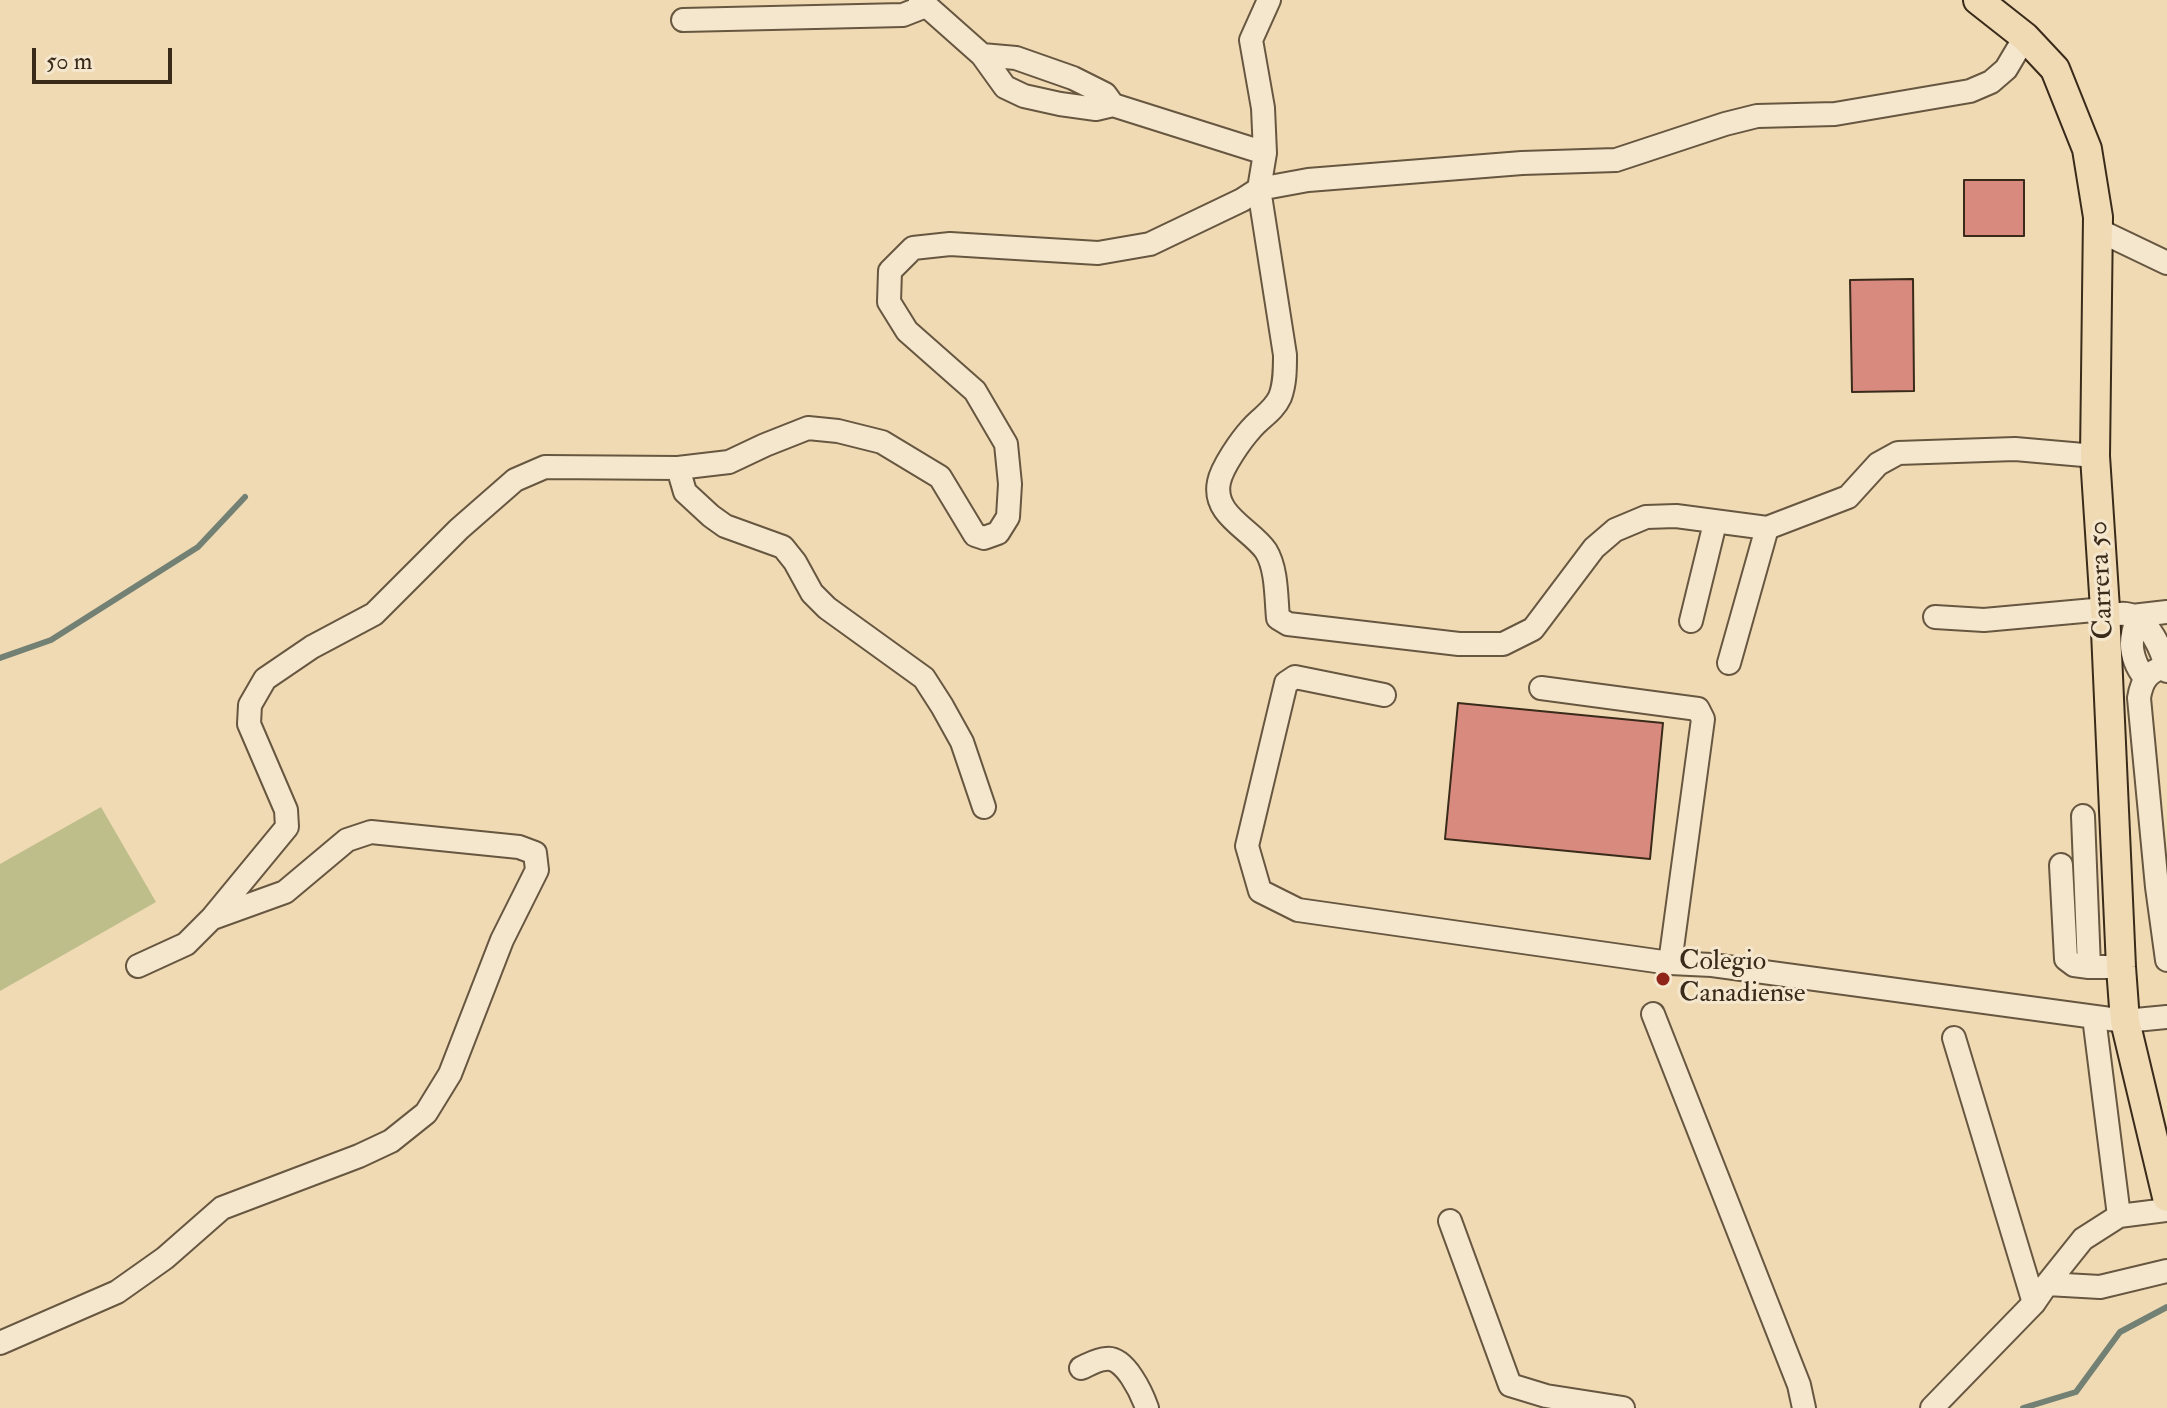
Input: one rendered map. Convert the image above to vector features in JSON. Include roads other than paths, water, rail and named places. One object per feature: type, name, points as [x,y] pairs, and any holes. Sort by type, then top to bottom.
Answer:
[{"type":"main road","name":"Carrera 50","points":[[1985,5],[2025,37],[2055,69],[2087,149],[2098,230],[2095,456],[2120,616],[2121,967],[2125,1021],[2167,1197]]},
{"type":"street","points":[[1269,0],[1251,40],[1263,108],[1265,153],[1259,189],[1285,355],[1285,375],[1281,395],[1271,412],[1252,427],[1219,482],[1221,498],[1229,517],[1266,551],[1275,580],[1278,618],[1288,624],[1459,644],[1503,644],[1533,629],[1594,548],[1615,530],[1646,517],[1676,516],[1767,528],[1848,497],[1878,464],[1898,453],[2015,449],[2095,456]]},
{"type":"street","points":[[683,20],[903,15],[923,3],[982,55],[1005,87],[1024,96],[1096,109],[1113,105]]},
{"type":"street","points":[[138,966],[186,944],[212,918],[287,827],[286,810],[249,724],[250,705],[265,679],[312,647],[374,614],[459,529],[515,480],[545,467],[678,468],[729,462],[808,428],[838,431],[882,442],[940,477],[975,535],[984,538],[998,533],[1008,517],[1010,484],[1006,444],[975,391],[907,331],[889,302],[890,271],[913,248],[950,244],[1098,253],[1150,244],[1259,189],[1343,175],[1616,160],[1757,116],[1835,114],[1970,91],[1991,82],[2006,69],[2025,37]]},
{"type":"street","points":[[982,55],[1016,58],[1073,78],[1105,94],[1113,105],[1265,153]]},
{"type":"street","points":[[2098,230],[2167,263]]},
{"type":"street","points":[[678,468],[685,492],[711,516],[725,526],[783,547],[812,593],[827,608],[924,678],[962,742],[984,807]]},
{"type":"street","points":[[1691,621],[1715,523]]},
{"type":"street","points":[[1729,663],[1767,528]]},
{"type":"street","points":[[1935,617],[1984,620],[2167,612]]},
{"type":"street","points":[[2120,616],[2154,635],[2167,668],[2145,678],[2139,698],[2162,885],[2167,960]]},
{"type":"street","points":[[2120,616],[2131,639],[2136,666],[2145,678]]},
{"type":"street","points":[[1384,695],[1295,677],[1286,683],[1247,846],[1260,891],[1298,910],[1670,963],[1712,965],[2125,1021],[2167,1017]]},
{"type":"street","points":[[1541,688],[1698,709],[1703,719],[1670,963]]},
{"type":"street","points":[[2083,816],[2089,967]]},
{"type":"street","points":[[0,1343],[117,1292],[165,1258],[222,1208],[359,1156],[391,1141],[426,1113],[450,1074],[502,940],[537,870],[535,853],[519,847],[371,832],[347,840],[285,892],[212,918]]},
{"type":"street","points":[[2061,865],[2066,959],[2074,965],[2121,967]]},
{"type":"street","points":[[1653,1014],[1799,1385],[1804,1408]]},
{"type":"street","points":[[2094,1017],[2119,1216]]},
{"type":"street","points":[[1954,1038],[2041,1293]]},
{"type":"street","points":[[1932,1408],[2041,1293],[2083,1239],[2119,1216],[2167,1210]]},
{"type":"street","points":[[1450,1221],[1510,1385],[1546,1396],[1623,1408]]},
{"type":"street","points":[[2041,1293],[2100,1287],[2167,1271]]},
{"type":"street","points":[[1081,1368],[1106,1358],[1115,1360],[1139,1386],[1147,1408]]},
{"type":"waterway","points":[[0,658],[51,640],[198,547],[245,497]]},
{"type":"waterway","points":[[2023,1408],[2076,1392],[2120,1332],[2167,1307]]},
{"type":"place","name":"Colegio Canadiense","points":[[1663,979]]}]
